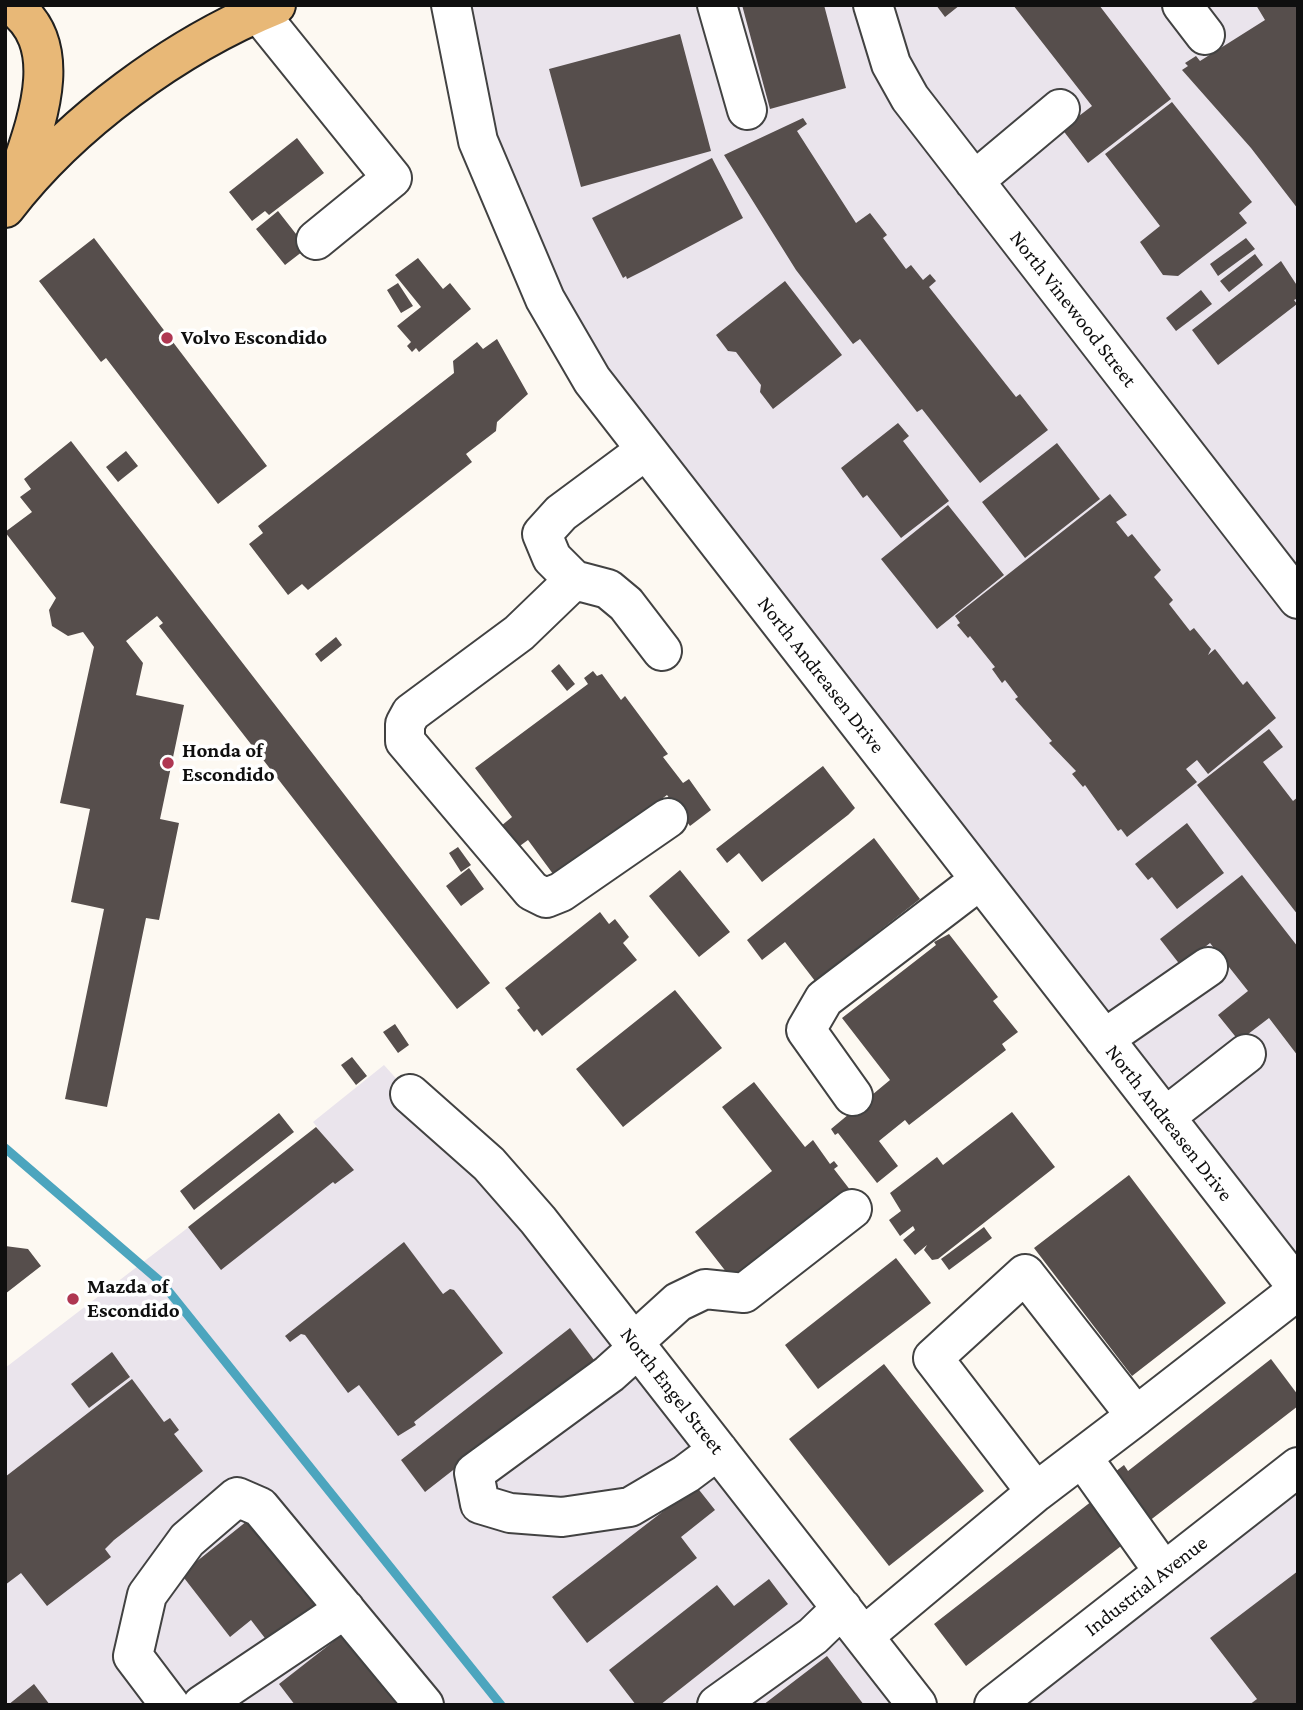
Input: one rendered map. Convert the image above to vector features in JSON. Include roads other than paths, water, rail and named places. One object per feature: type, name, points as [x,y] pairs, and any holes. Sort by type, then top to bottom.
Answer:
[{"type":"main road","points":[[8,204],[38,110],[44,64],[39,35],[12,5]]},
{"type":"main road","points":[[8,204],[90,118],[146,76],[267,9]]},
{"type":"street","name":"North Andreasen Drive","points":[[452,5],[478,141],[545,299],[592,380],[1298,1289]]},
{"type":"street","points":[[717,5],[747,110]]},
{"type":"street","name":"North Vinewood Street","points":[[873,5],[891,64],[910,98],[1298,599]]},
{"type":"street","points":[[267,9],[392,178],[316,240]]},
{"type":"street","points":[[974,181],[1060,109]]},
{"type":"street","points":[[646,450],[561,513],[542,534],[552,558],[574,580],[608,589],[626,604],[662,651]]},
{"type":"street","points":[[574,580],[519,633],[411,713],[405,724],[405,741],[532,891],[546,898],[561,892],[668,818]]},
{"type":"street","points":[[853,1096],[806,1030],[813,1013],[824,999],[980,880]]},
{"type":"street","points":[[1104,1039],[1208,967]]},
{"type":"street","points":[[1165,1117],[1246,1054]]},
{"type":"street","name":"North Engel Street","points":[[410,1094],[497,1174],[538,1220],[917,1705]]},
{"type":"street","points":[[718,1450],[686,1474],[630,1507],[562,1517],[510,1513],[480,1504],[474,1473],[609,1374],[678,1303],[705,1289],[744,1293],[852,1209]]},
{"type":"street","points":[[1036,1492],[933,1358],[1025,1274],[1136,1416]]},
{"type":"street","points":[[718,1705],[813,1636],[853,1622],[1036,1492],[1298,1289]]},
{"type":"street","points":[[1082,1457],[1164,1572]]},
{"type":"street","name":"Industrial Avenue","points":[[994,1705],[1298,1467]]},
{"type":"street","points":[[170,1705],[133,1657],[148,1595],[187,1540],[237,1497],[260,1507],[424,1705]]},
{"type":"street","points":[[202,1705],[345,1609]]},
{"type":"waterway","points":[[5,1148],[162,1283],[501,1705]]},
{"type":"place","name":"Volvo Escondido","points":[[167,338]]},
{"type":"place","name":"Honda of Escondido","points":[[168,763]]},
{"type":"place","name":"Mazda of Escondido","points":[[73,1299]]}]
